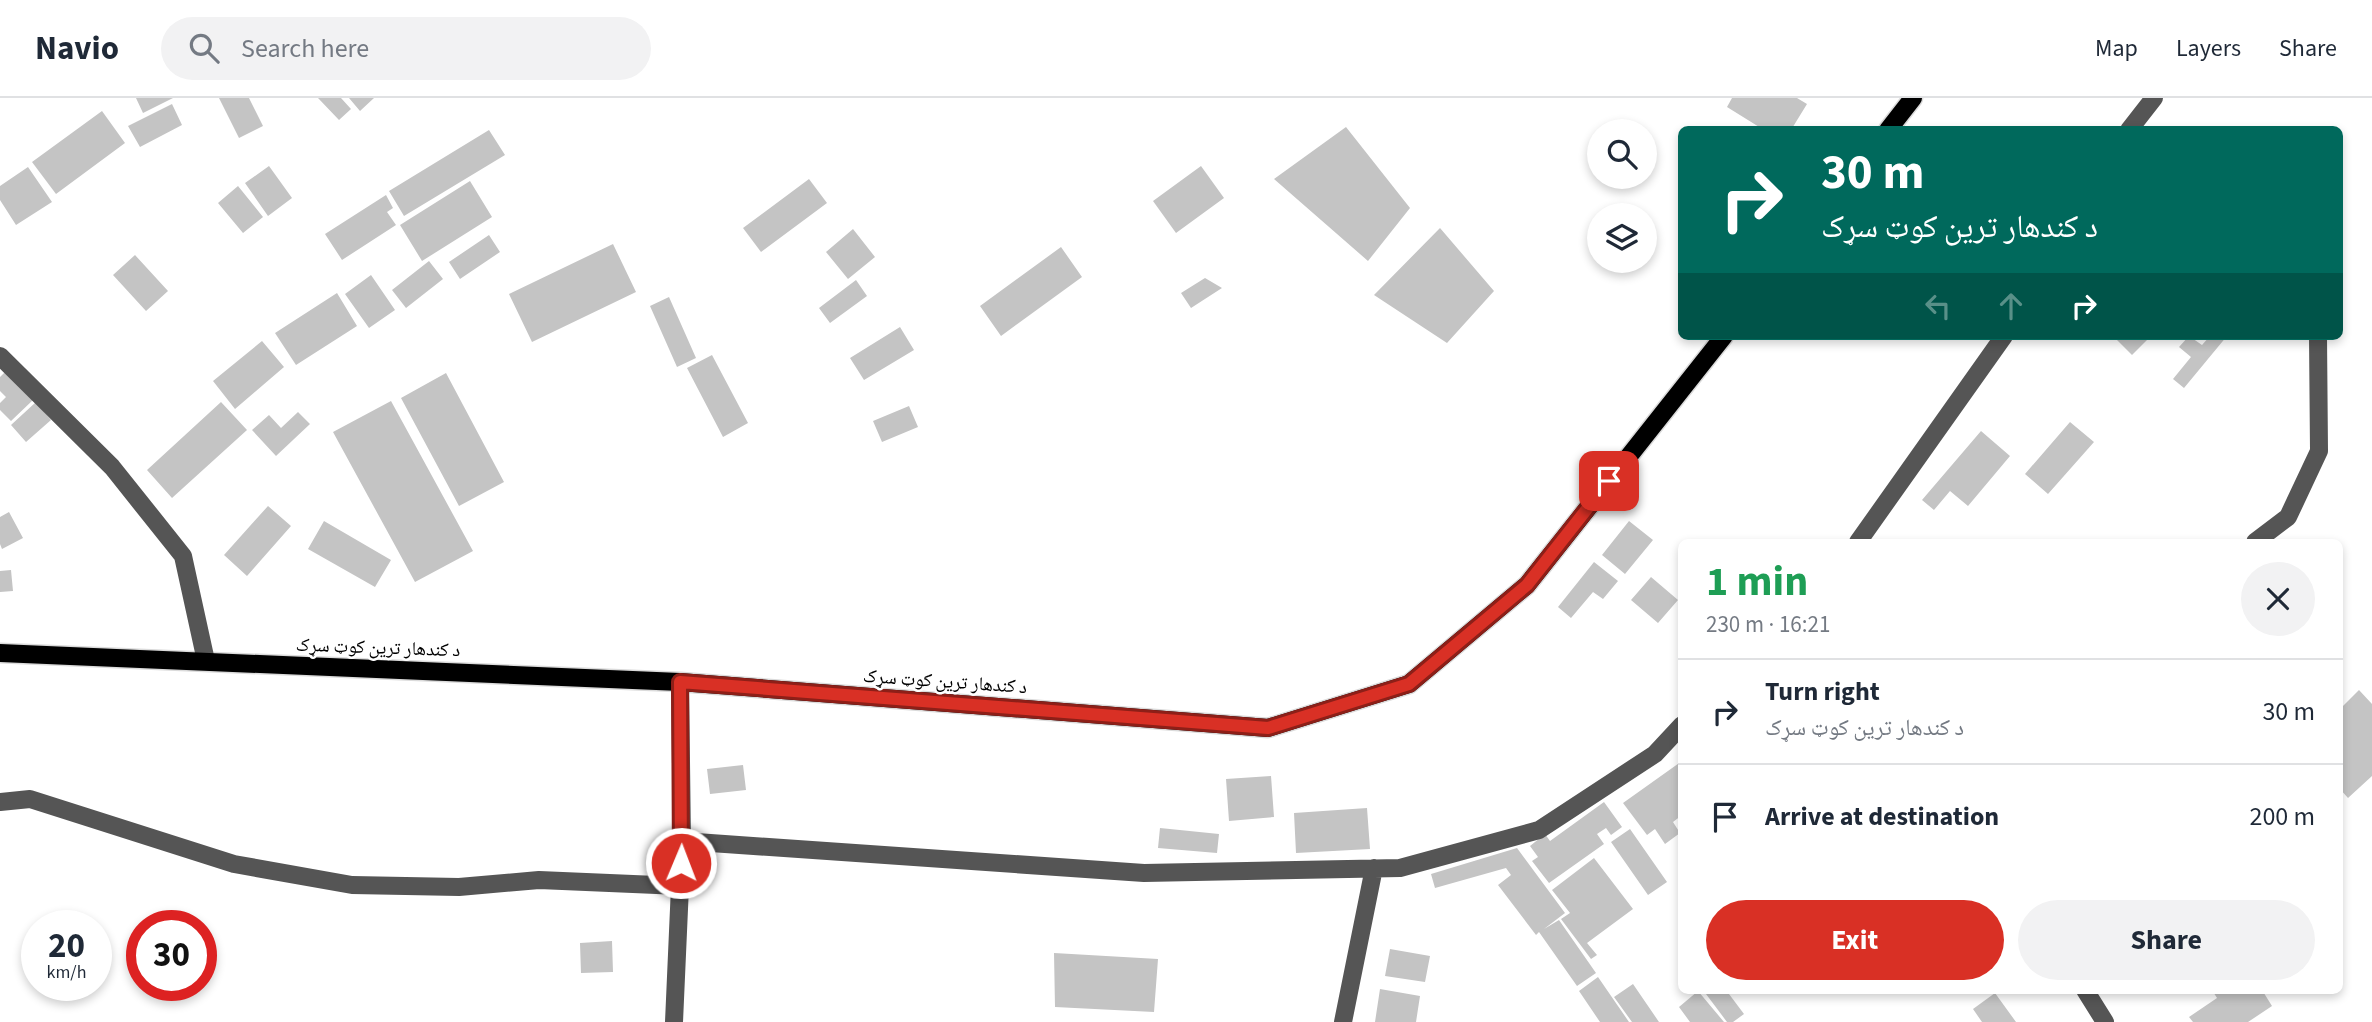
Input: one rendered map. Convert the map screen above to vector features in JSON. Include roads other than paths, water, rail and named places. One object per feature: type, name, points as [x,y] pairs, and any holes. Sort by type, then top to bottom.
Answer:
[{"type":"main road","points":[[1891,126],[1913,98]]},
{"type":"main road","name":"د کندهار ترين کوټ سړک","points":[[0,653],[680,682],[1268,728],[1409,684],[1527,585],[1721,340]]},
{"type":"street","points":[[2132,126],[2154,98]]},
{"type":"street","points":[[1860,539],[2001,340]]},
{"type":"street","points":[[2259,539],[2288,517],[2319,452],[2318,340]]},
{"type":"street","points":[[0,356],[112,467],[183,556],[206,662]]},
{"type":"street","points":[[674,1022],[682,841],[680,682]]},
{"type":"street","points":[[682,841],[1144,873],[1400,868],[1539,830],[1655,754],[1678,729]]},
{"type":"street","points":[[0,802],[30,799],[234,864],[352,886],[459,887],[539,880],[680,886]]},
{"type":"street","points":[[1343,1022],[1374,868]]},
{"type":"street","points":[[2088,994],[2105,1022]]}]
